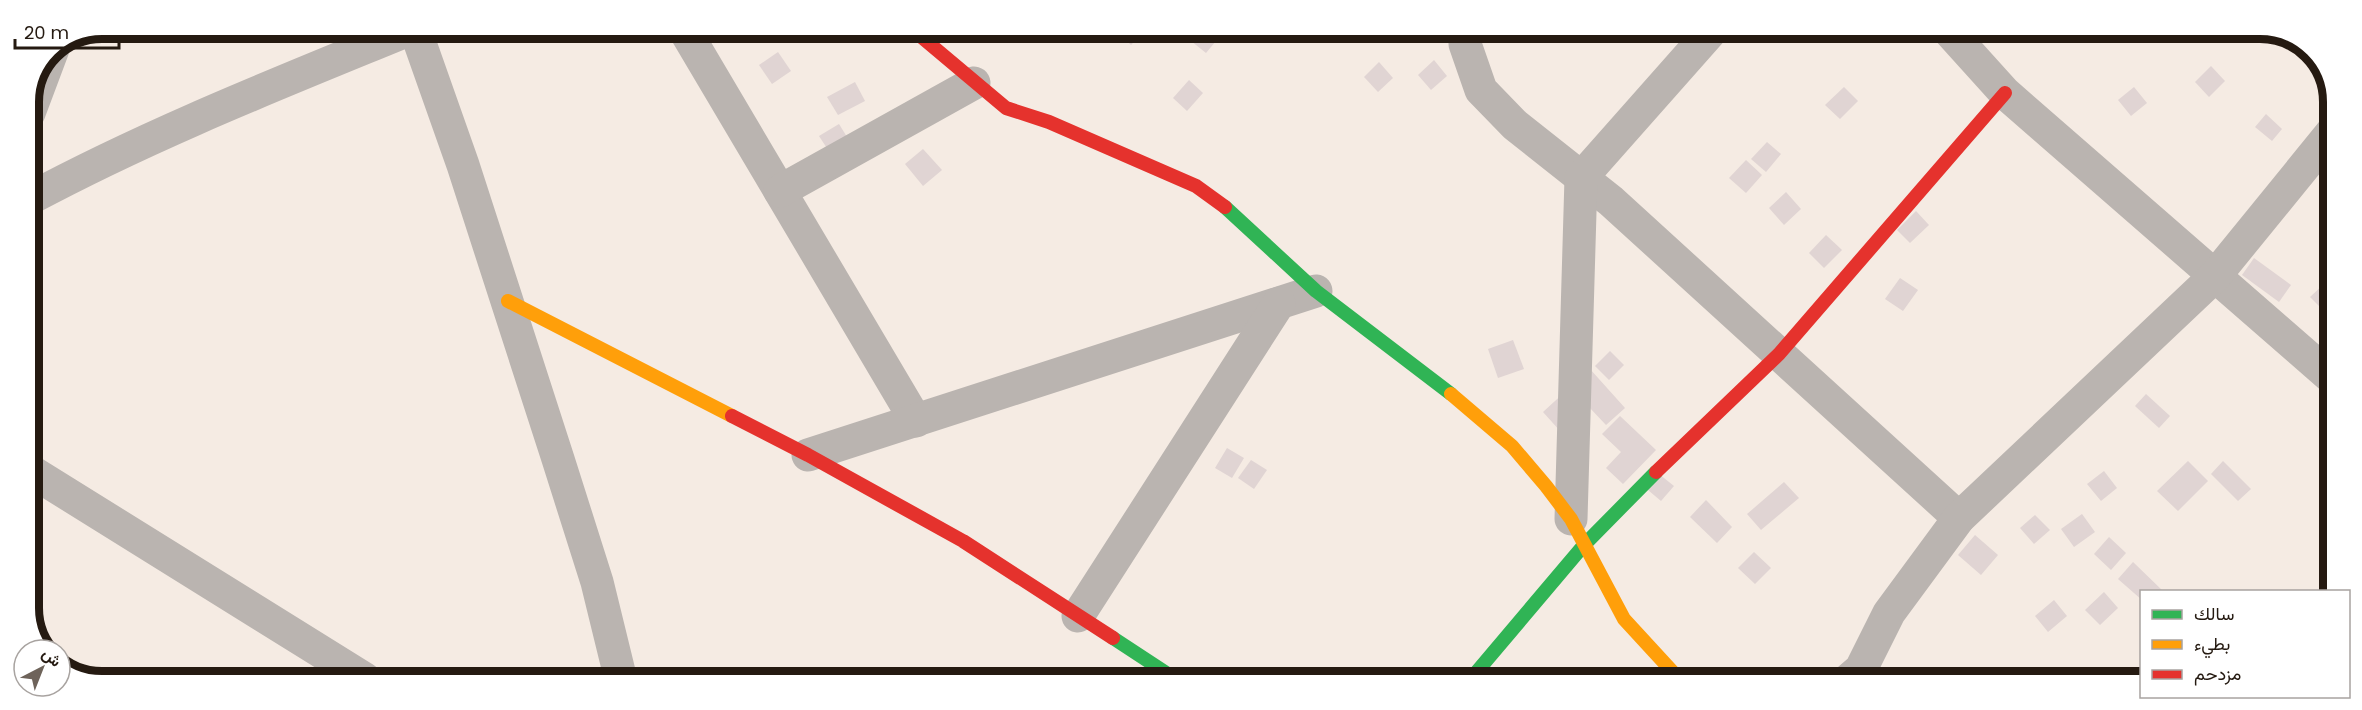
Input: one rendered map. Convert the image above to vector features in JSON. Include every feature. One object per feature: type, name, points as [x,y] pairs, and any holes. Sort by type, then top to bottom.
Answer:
[{"type":"street","points":[[39,193],[80,171],[225,105],[388,39]]},
{"type":"street","points":[[416,39],[508,301],[597,582],[622,671]]},
{"type":"street","points":[[690,39],[916,421]]},
{"type":"street","points":[[923,39],[1006,108],[1060,126],[1196,186],[1232,212],[1316,291],[1475,413],[1512,446],[1546,486],[1578,532],[1623,619],[1670,671]]},
{"type":"street","points":[[1465,39],[1481,90],[1515,126],[1611,201],[1959,518]]},
{"type":"street","points":[[1578,532],[1581,178],[1704,39]]},
{"type":"street","points":[[1956,39],[2005,93],[2323,370]]},
{"type":"street","points":[[780,191],[974,83]]},
{"type":"street","points":[[1476,671],[1578,532],[1703,425],[1779,354],[2005,93]]},
{"type":"street","points":[[1860,671],[1889,613],[1959,518],[2215,276],[2323,143]]},
{"type":"street","points":[[808,455],[1316,291]]},
{"type":"street","points":[[508,301],[808,455],[963,541],[1164,671]]},
{"type":"street","points":[[1078,616],[1279,303]]},
{"type":"street","points":[[39,476],[352,671]]},
{"type":"building","points":[[1125,39],[1137,39],[1131,45]]},
{"type":"building","points":[[1193,39],[1218,39],[1206,53],[1191,41]]},
{"type":"building","points":[[778,52],[791,71],[772,84],[759,65]]},
{"type":"building","points":[[1434,60],[1447,76],[1431,90],[1418,75]]},
{"type":"building","points":[[1379,62],[1393,78],[1378,92],[1364,77]]},
{"type":"building","points":[[2211,66],[2225,81],[2209,97],[2195,82]]},
{"type":"building","points":[[1189,80],[1203,93],[1187,111],[1173,98]]},
{"type":"building","points":[[855,82],[865,101],[838,115],[827,97]]},
{"type":"building","points":[[1844,87],[1858,101],[1840,119],[1825,105]]},
{"type":"building","points":[[2134,87],[2147,103],[2131,116],[2118,100]]},
{"type":"building","points":[[2266,114],[2282,129],[2272,141],[2255,127]]},
{"type":"building","points":[[839,124],[855,150],[836,162],[819,136]]},
{"type":"building","points":[[1767,142],[1781,154],[1766,172],[1751,159]]},
{"type":"building","points":[[923,149],[942,170],[923,186],[905,164]]},
{"type":"building","points":[[1746,160],[1762,175],[1746,193],[1729,178]]},
{"type":"building","points":[[1786,192],[1801,209],[1784,225],[1769,208]]},
{"type":"building","points":[[1916,211],[1929,225],[1910,243],[1897,230]]},
{"type":"building","points":[[1826,235],[1842,250],[1824,268],[1809,253]]},
{"type":"building","points":[[2254,258],[2291,285],[2279,302],[2242,275]]},
{"type":"building","points":[[1900,278],[1918,290],[1903,311],[1885,299]]},
{"type":"building","points":[[2323,285],[2323,310],[2310,297]]},
{"type":"building","points":[[1513,340],[1524,369],[1498,378],[1488,349]]},
{"type":"building","points":[[1610,351],[1624,365],[1609,380],[1595,366]]},
{"type":"building","points":[[1590,369],[1625,408],[1606,425],[1589,407],[1561,432],[1543,412]]},
{"type":"building","points":[[2146,394],[2170,416],[2159,428],[2135,406]]},
{"type":"building","points":[[1620,416],[1656,450],[1623,484],[1606,468],[1621,452],[1602,434]]},
{"type":"building","points":[[1227,448],[1244,458],[1232,478],[1215,468]]},
{"type":"building","points":[[1251,460],[1267,470],[1254,489],[1238,478]]},
{"type":"building","points":[[2188,461],[2208,481],[2178,511],[2157,491]]},
{"type":"building","points":[[2223,461],[2251,489],[2238,501],[2211,474]]},
{"type":"building","points":[[1654,470],[1674,486],[1661,501],[1642,485]]},
{"type":"building","points":[[2104,471],[2117,488],[2101,501],[2087,484]]},
{"type":"building","points":[[1784,482],[1799,498],[1761,530],[1747,514]]},
{"type":"building","points":[[1706,500],[1732,527],[1717,543],[1690,517]]},
{"type":"building","points":[[2082,514],[2095,532],[2074,547],[2061,529]]},
{"type":"building","points":[[2035,515],[2050,530],[2034,544],[2020,528]]},
{"type":"building","points":[[1975,535],[1998,555],[1981,575],[1958,555]]},
{"type":"building","points":[[2109,537],[2126,553],[2111,570],[2094,554]]},
{"type":"building","points":[[1754,552],[1771,568],[1755,584],[1738,568]]},
{"type":"building","points":[[2133,562],[2162,590],[2140,590],[2140,598],[2118,579]]},
{"type":"building","points":[[2104,592],[2118,608],[2100,625],[2085,610]]},
{"type":"building","points":[[2054,600],[2067,616],[2048,632],[2035,616]]},
{"type":"traffic: fast","points":[[1225,207],[1316,291],[1451,394]]},
{"type":"traffic: fast","points":[[1477,671],[1584,545],[1656,472]]},
{"type":"traffic: fast","points":[[1113,638],[1163,671]]},
{"type":"traffic: slow","points":[[508,301],[732,416]]},
{"type":"traffic: slow","points":[[1451,394],[1512,446],[1546,486],[1571,519],[1624,619],[1672,671]]},
{"type":"traffic: jam","points":[[924,39],[1006,108],[1049,122],[1196,186],[1225,207]]},
{"type":"traffic: jam","points":[[1656,472],[1779,354],[2005,93]]},
{"type":"traffic: jam","points":[[732,416],[808,455],[963,541],[1113,638]]}]
